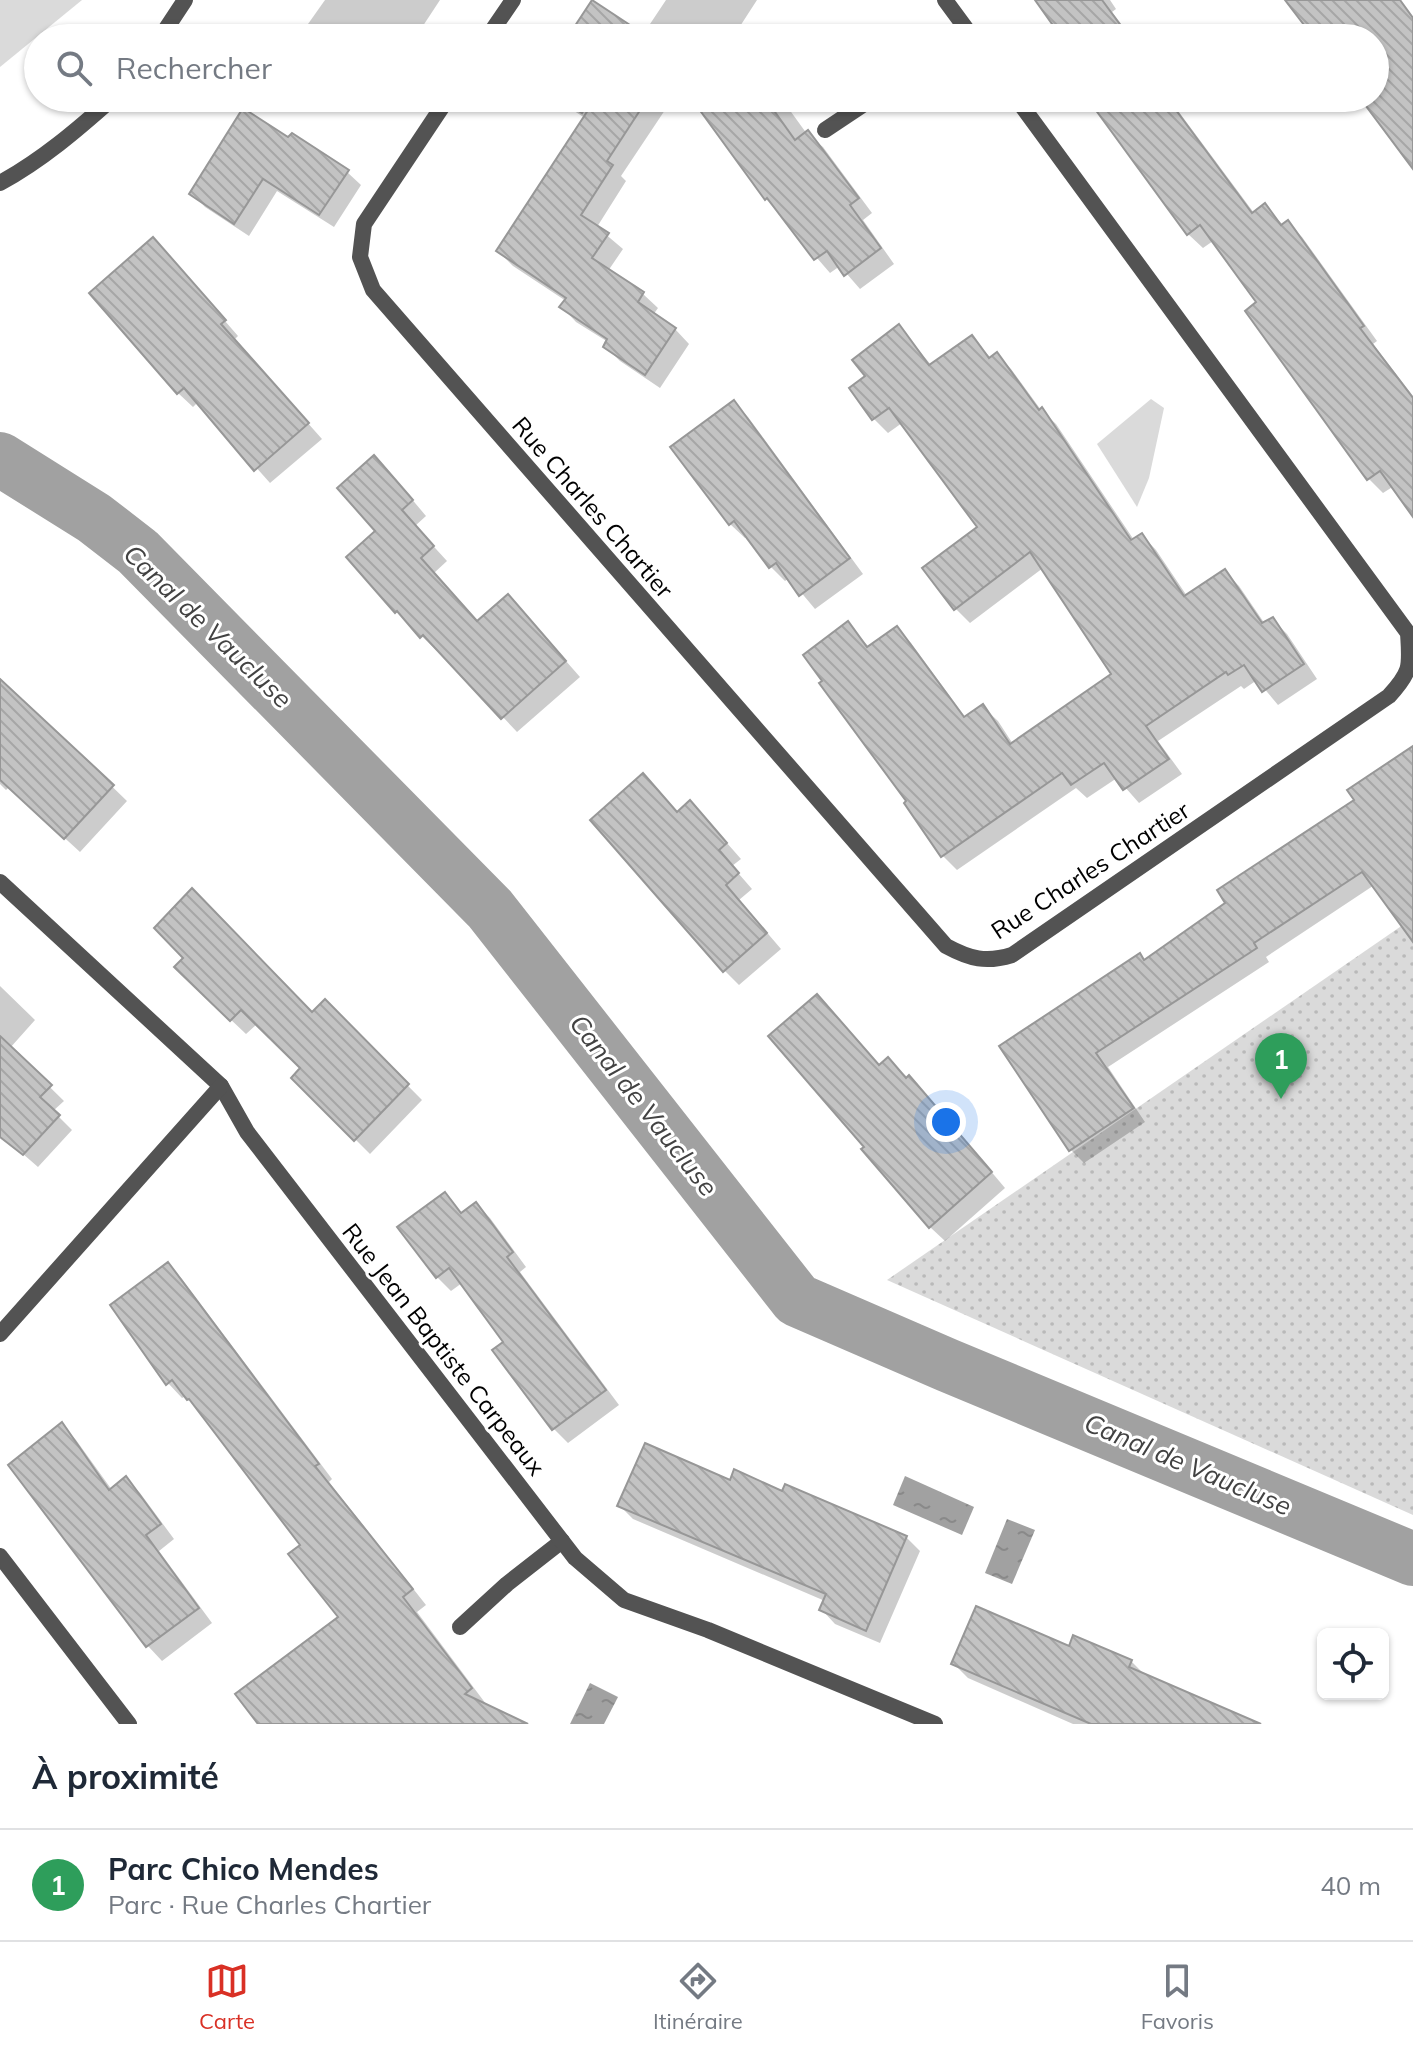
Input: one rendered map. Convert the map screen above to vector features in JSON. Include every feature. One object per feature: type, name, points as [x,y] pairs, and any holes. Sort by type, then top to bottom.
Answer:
[{"type":"street","points":[[169,24],[185,0]]},
{"type":"street","points":[[497,24],[513,0]]},
{"type":"street","points":[[945,0],[959,24]]},
{"type":"street","points":[[0,183],[74,134],[98,112]]},
{"type":"street","name":"Rue Charles Chartier","points":[[439,112],[364,224],[360,257],[373,290],[946,946],[969,959],[993,961],[1012,955],[1389,696],[1407,677],[1410,660],[1408,633],[1026,112]]},
{"type":"street","points":[[825,130],[852,112]]},
{"type":"street","name":"Rue Jean Baptiste Carpeaux","points":[[0,882],[221,1086],[247,1132],[575,1558],[624,1600],[708,1630],[935,1724]]},
{"type":"street","points":[[0,1334],[221,1086]]},
{"type":"street","points":[[460,1627],[507,1584],[562,1541]]},
{"type":"street","points":[[0,1556],[129,1724]]},
{"type":"shaded area","points":[[0,0],[82,0],[53,24],[24,24],[24,47],[0,67]]},
{"type":"shaded area","points":[[1151,399],[1164,408],[1149,478],[1137,507],[1097,444]]},
{"type":"shaded area","points":[[1413,918],[1413,1515],[887,1280]]},
{"type":"water","points":[[905,1476],[974,1507],[962,1535],[893,1505]]},
{"type":"water","points":[[1007,1519],[1035,1530],[1012,1584],[985,1573]]},
{"type":"water","points":[[590,1683],[618,1697],[604,1724],[570,1724]]},
{"type":"building","points":[[592,0],[628,24],[576,24]]},
{"type":"building","points":[[1035,0],[1102,0],[1120,24],[1052,24]]},
{"type":"building","points":[[1285,0],[1400,0],[1413,18],[1413,169],[1370,112],[1389,112],[1389,24],[1303,24]]},
{"type":"building","points":[[240,112],[249,112],[288,137],[292,133],[349,170],[319,215],[263,179],[234,224],[189,194]]},
{"type":"building","points":[[587,112],[639,112],[607,161],[613,165],[581,215],[609,233],[592,258],[644,292],[638,302],[676,328],[645,375],[603,347],[607,339],[559,307],[566,298],[496,251]]},
{"type":"building","points":[[701,112],[775,112],[795,140],[808,130],[859,198],[850,205],[881,248],[844,276],[827,251],[814,260],[767,198],[765,200]]},
{"type":"building","points":[[1097,112],[1177,112],[1252,213],[1265,203],[1281,225],[1288,220],[1364,326],[1360,328],[1413,398],[1413,517],[1380,471],[1367,480],[1245,311],[1256,302],[1200,225],[1187,235]]},
{"type":"building","points":[[153,237],[226,320],[221,324],[309,423],[254,471],[184,388],[177,394],[89,293]]},
{"type":"building","points":[[899,324],[929,365],[972,335],[989,358],[997,352],[1039,410],[1042,407],[1131,540],[1142,533],[1184,596],[1225,569],[1262,623],[1273,617],[1304,664],[1262,692],[1244,665],[1228,675],[1226,672],[1146,726],[1169,759],[1123,790],[1104,763],[1071,785],[1062,773],[941,857],[904,803],[906,801],[819,683],[822,681],[803,655],[848,621],[867,647],[897,626],[964,717],[983,704],[1010,744],[1111,674],[1030,552],[954,610],[922,568],[977,527],[889,408],[872,420],[849,388],[865,376],[852,360]]},
{"type":"building","points":[[734,400],[850,558],[799,596],[776,563],[769,568],[734,521],[729,525],[670,447]]},
{"type":"building","points":[[374,455],[413,500],[402,510],[434,546],[421,558],[477,621],[508,594],[566,661],[501,719],[423,635],[420,638],[397,611],[395,613],[346,557],[375,531],[337,488]]},
{"type":"building","points":[[0,679],[114,785],[64,839],[0,780]]},
{"type":"building","points":[[1413,746],[1413,942],[1362,872],[1254,943],[1257,948],[1096,1053],[1134,1108],[1069,1151],[999,1046],[1140,953],[1144,960],[1225,903],[1217,890],[1354,800],[1347,790]]},
{"type":"building","points":[[643,773],[677,812],[690,800],[727,843],[719,850],[739,873],[726,885],[767,933],[723,972],[590,820]]},
{"type":"building","points":[[192,888],[312,1012],[325,999],[409,1084],[354,1141],[291,1078],[300,1068],[241,1010],[230,1021],[174,967],[183,958],[154,928]]},
{"type":"building","points":[[817,994],[879,1065],[888,1057],[906,1078],[909,1075],[992,1172],[929,1228],[768,1036]]},
{"type":"building","points":[[0,1036],[52,1085],[40,1097],[60,1115],[23,1155],[0,1137]]},
{"type":"building","points":[[445,1192],[461,1213],[476,1202],[513,1252],[507,1257],[606,1390],[552,1430],[492,1350],[503,1342],[449,1268],[436,1278],[397,1227]]},
{"type":"building","points":[[168,1262],[319,1464],[315,1466],[413,1589],[403,1597],[472,1688],[465,1694],[528,1724],[258,1724],[235,1694],[338,1617],[288,1554],[300,1545],[189,1399],[172,1380],[166,1385],[110,1305]]},
{"type":"building","points":[[62,1422],[109,1490],[126,1476],[161,1524],[146,1535],[199,1608],[146,1647],[8,1465]]},
{"type":"building","points":[[645,1443],[730,1480],[734,1469],[782,1491],[785,1484],[907,1536],[866,1631],[819,1610],[826,1594],[617,1506]]},
{"type":"building","points":[[976,1606],[1069,1646],[1073,1635],[1132,1660],[1129,1667],[1261,1724],[1091,1724],[951,1664]]},
{"type":"waterway","name":"Canal de Vaucluse","points":[[0,459],[94,518],[138,552],[490,909],[797,1300],[1413,1559]]},
{"type":"place","name":"Parc Chico Mendes","points":[[1281,1099]]}]
